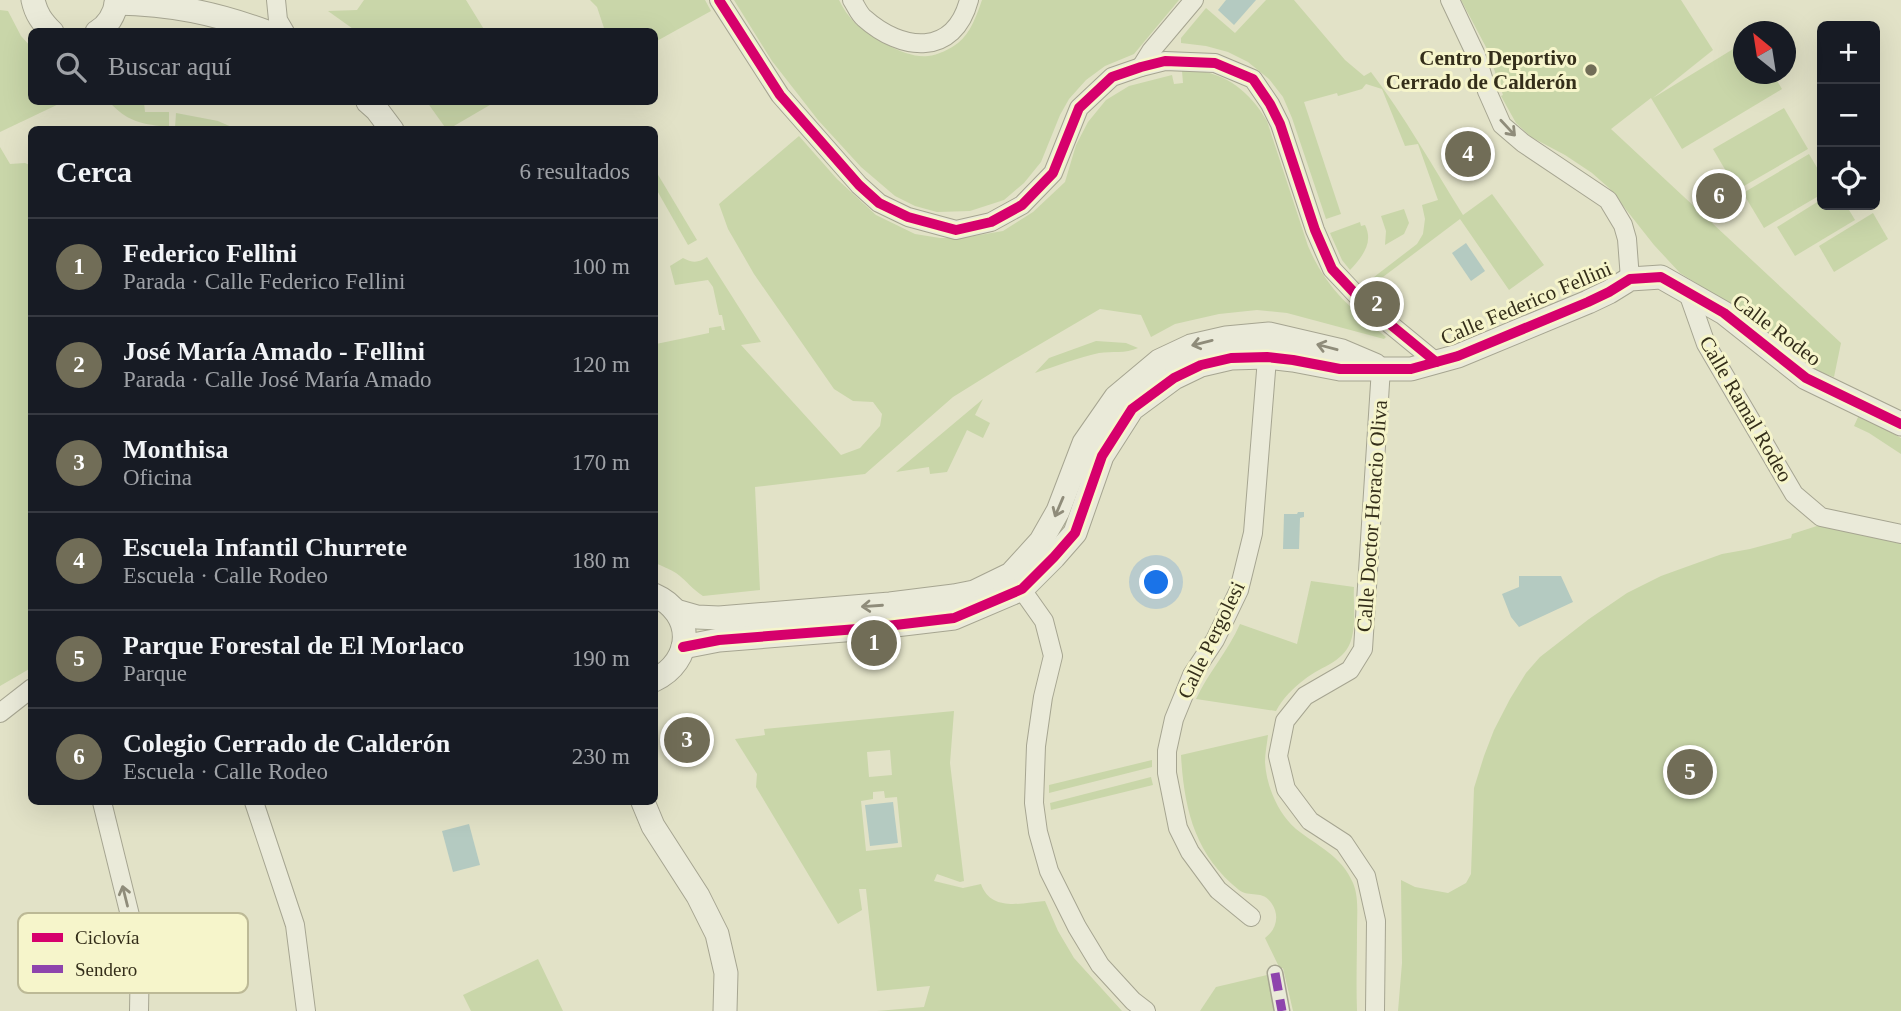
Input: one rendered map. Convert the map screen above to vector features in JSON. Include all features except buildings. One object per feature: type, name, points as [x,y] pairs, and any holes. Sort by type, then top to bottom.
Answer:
[{"type":"street","points":[[33,0],[42,23],[48,28]]},
{"type":"street","points":[[276,0],[278,20],[283,28]]},
{"type":"street","points":[[719,0],[780,95],[859,186],[879,203],[908,217],[956,230],[991,222],[1022,205],[1053,173],[1079,108],[1112,77],[1166,61],[1215,63],[1253,79],[1280,124],[1315,230],[1332,269],[1363,302],[1436,362]]},
{"type":"street","points":[[852,0],[863,17],[894,39],[929,44],[954,32],[970,0]]},
{"type":"street","points":[[1141,67],[1194,0]]},
{"type":"street","points":[[1450,0],[1476,55],[1487,91],[1502,125],[1523,143],[1608,200],[1623,225],[1630,279]]},
{"type":"street","points":[[101,28],[111,19],[116,2],[190,4],[256,28]]},
{"type":"street","points":[[371,105],[389,126]]},
{"type":"street","name":"Calle Rodeo","points":[[1630,279],[1661,277],[1724,313],[1806,378],[1901,424]]},
{"type":"street","name":"Calle Federico Fellini","points":[[683,647],[719,640],[870,628],[954,618],[1054,558],[1075,533],[1102,456],[1132,410],[1174,378],[1201,365],[1231,358],[1267,358],[1340,369],[1411,369],[1458,356],[1588,302],[1630,279]]},
{"type":"street","name":"Calle Ramal Rodeo","points":[[1688,293],[1706,344],[1794,494],[1821,517],[1901,534]]},
{"type":"street","name":"Calle Federico Fellini","points":[[676,611],[697,617],[719,618],[890,604],[974,592],[1017,582],[1058,511],[1083,443],[1116,397],[1159,362],[1191,346],[1226,338],[1269,334],[1342,351],[1381,368]]},
{"type":"street","name":"Calle Pergolesi","points":[[1251,917],[1218,890],[1190,852],[1178,828],[1167,773],[1167,751],[1174,719],[1192,674],[1216,640],[1239,590],[1253,533],[1269,334]]},
{"type":"street","name":"Calle Doctor Horacio Oliva","points":[[1375,1011],[1376,921],[1366,876],[1343,844],[1310,821],[1286,789],[1278,756],[1285,721],[1305,696],[1350,670],[1363,649],[1381,368]]},
{"type":"street","points":[[1017,582],[1044,621],[1054,656],[1036,746],[1034,803],[1038,832],[1049,871],[1100,965],[1146,1011]]},
{"type":"street","points":[[658,597],[668,602],[676,611],[684,634],[680,658],[658,678]]},
{"type":"street","points":[[0,713],[28,692]]},
{"type":"street","points":[[103,805],[129,913]]},
{"type":"street","points":[[255,805],[295,925],[306,1011]]},
{"type":"street","points":[[644,805],[653,827],[698,896],[717,934],[726,973],[725,1011]]},
{"type":"street","points":[[1275,974],[1282,1011]]},
{"type":"street","points":[[139,993],[139,1011]]},
{"type":"green space","points":[[364,0],[466,0],[483,28],[352,28],[328,11],[357,10]]},
{"type":"green space","points":[[590,0],[705,0],[711,11],[658,40],[658,28],[604,28],[597,7]]},
{"type":"green space","points":[[734,0],[839,0],[852,20],[889,46],[910,54],[928,56],[948,49],[963,39],[982,0],[1179,0],[1134,54],[1105,66],[1086,80],[1069,99],[1041,162],[1024,183],[1004,200],[970,211],[937,212],[915,206],[895,196],[861,167],[818,120],[772,61]]},
{"type":"green space","points":[[1266,0],[1294,0],[1345,60],[1364,76],[1371,72],[1407,124],[1463,215],[1492,194],[1544,265],[1509,290],[1460,219],[1367,289],[1374,277],[1417,244],[1423,234],[1425,219],[1422,205],[1438,200],[1418,144],[1405,146],[1382,89],[1366,84],[1362,89],[1338,96],[1337,93],[1304,102],[1341,214],[1326,219],[1292,118],[1283,97],[1269,79],[1248,62],[1228,52],[1181,43],[1181,38],[1206,8],[1235,33]]},
{"type":"green space","points":[[1461,0],[1681,0],[1713,50],[1653,98],[1733,49],[1733,84],[1779,84],[1782,89],[1682,149],[1651,98],[1611,129],[1841,343],[1834,377],[1803,366],[1741,311],[1680,273],[1609,188],[1565,155],[1531,137],[1516,123],[1501,96],[1503,95],[1487,49]]},
{"type":"green space","points":[[0,10],[8,11],[28,44],[28,105],[57,105],[0,132]]},
{"type":"green space","points":[[1192,70],[1216,75],[1236,86],[1253,101],[1267,121],[1315,261],[1341,297],[1386,337],[1384,339],[1287,313],[1257,310],[1219,314],[1175,324],[1151,337],[1141,315],[1100,309],[953,397],[865,474],[755,487],[760,590],[703,596],[676,573],[658,564],[658,344],[709,333],[709,328],[721,326],[722,330],[725,330],[713,287],[708,280],[675,285],[670,266],[683,258],[695,262],[707,257],[761,342],[741,345],[841,455],[860,448],[880,426],[882,414],[873,402],[853,401],[834,389],[754,274],[728,229],[719,204],[799,136],[837,179],[876,215],[915,234],[962,238],[1003,231],[1033,212],[1065,182],[1076,145],[1088,122],[1106,100],[1129,86],[1172,75],[1174,84],[1183,83],[1182,71]]},
{"type":"green space","points":[[112,105],[144,105],[145,112],[169,112],[169,126],[131,119]]},
{"type":"green space","points":[[429,105],[490,105],[454,126],[444,126]]},
{"type":"green space","points":[[1784,108],[1808,149],[1737,190],[1713,149]]},
{"type":"green space","points":[[176,113],[218,121],[229,126],[175,126]]},
{"type":"green space","points":[[0,147],[10,164],[28,164],[28,670],[0,686]]},
{"type":"green space","points":[[1809,154],[1817,168],[1817,197],[1764,228],[1743,193]]},
{"type":"green space","points":[[658,175],[697,240],[688,245],[658,192]]},
{"type":"green space","points":[[1817,202],[1817,210],[1849,210],[1855,220],[1795,256],[1777,227]]},
{"type":"green space","points":[[1404,209],[1409,223],[1404,234],[1385,245],[1386,231],[1381,216]]},
{"type":"green space","points":[[1873,213],[1888,239],[1834,272],[1819,246]]},
{"type":"green space","points":[[1360,222],[1361,226],[1365,225],[1367,244],[1350,270],[1342,260],[1330,233]]},
{"type":"green space","points":[[1096,341],[1126,343],[1138,348],[1099,353],[1035,373],[1049,358]]},
{"type":"green space","points":[[983,399],[975,415],[990,423],[983,438],[967,430],[947,472],[930,474],[929,467],[896,472]]},
{"type":"green space","points":[[1859,415],[1901,438],[1901,454],[1854,426]]},
{"type":"green space","points":[[1820,525],[1901,542],[1901,1011],[1398,1011],[1402,963],[1401,880],[1415,887],[1448,893],[1466,883],[1471,874],[1474,788],[1494,730],[1526,673],[1540,657],[1627,593],[1661,576],[1722,554],[1791,538],[1792,534]]},
{"type":"green space","points":[[1311,581],[1354,587],[1353,631],[1345,652],[1296,686],[1276,711],[1196,699],[1240,624],[1297,644]]},
{"type":"green space","points":[[954,711],[950,763],[964,881],[937,874],[934,881],[963,888],[981,884],[992,899],[1008,904],[1045,901],[1074,958],[1122,1011],[877,1011],[924,1007],[930,986],[877,991],[866,889],[859,889],[862,910],[838,924],[756,787],[757,774],[735,739],[765,735],[764,729]],"holes":[[[890,750],[892,775],[869,777],[867,752]],[[884,791],[885,798],[897,797],[902,847],[866,851],[861,801],[873,799],[873,792]]]},
{"type":"green space","points":[[1268,735],[1266,771],[1279,807],[1296,829],[1328,852],[1342,866],[1355,888],[1357,1011],[1293,1011],[1283,968],[1280,969],[1265,938],[1276,922],[1272,904],[1260,895],[1239,890],[1224,876],[1202,846],[1189,812],[1181,755]]},
{"type":"green space","points":[[1152,760],[1152,767],[1049,793],[1049,785]]},
{"type":"green space","points":[[1151,777],[1153,785],[1051,810],[1050,803]]},
{"type":"green space","points":[[538,959],[563,1011],[471,1011],[463,995]]},
{"type":"green space","points":[[1267,975],[1276,1011],[1200,1011],[1216,987]]},
{"type":"shaded area","points":[[1226,0],[1256,0],[1234,25],[1218,10]]},
{"type":"shaded area","points":[[1466,243],[1485,271],[1471,281],[1452,253]]},
{"type":"shaded area","points":[[1304,512],[1304,517],[1300,518],[1299,549],[1283,549],[1284,514]]},
{"type":"shaded area","points":[[1519,576],[1561,576],[1573,602],[1519,627],[1511,617],[1502,594],[1519,587]]},
{"type":"shaded area","points":[[893,802],[898,843],[870,846],[865,805]]},
{"type":"shaded area","points":[[469,824],[480,865],[453,872],[442,831]]},
{"type":"marked path","points":[[1275,973],[1282,1011]]},
{"type":"cycle path","points":[[719,0],[780,95],[859,185],[879,203],[908,217],[956,230],[991,222],[1022,205],[1053,173],[1079,108],[1112,77],[1165,61],[1215,63],[1253,79],[1280,124],[1315,230],[1332,269],[1363,302],[1436,362]]},
{"type":"cycle path","points":[[683,647],[719,640],[870,628],[954,618],[1022,589],[1075,533],[1102,456],[1132,409],[1174,378],[1201,365],[1231,358],[1267,357],[1340,369],[1411,369],[1458,356],[1588,302],[1630,279],[1661,277],[1724,313],[1806,378],[1901,424]]},
{"type":"place","name":"Centro Deportivo Cerrado de Calderón","points":[[1591,70]]},
{"type":"place","name":"Escuela Infantil Churrete","points":[[1468,154]]},
{"type":"place","name":"Colegio Cerrado de Calderón","points":[[1719,196]]},
{"type":"place","name":"José María Amado - Fellini","points":[[1377,304]]},
{"type":"place","name":"Federico Fellini","points":[[874,643]]},
{"type":"place","name":"Monthisa","points":[[687,740]]},
{"type":"place","name":"Parque Forestal de El Morlaco","points":[[1690,772]]}]
